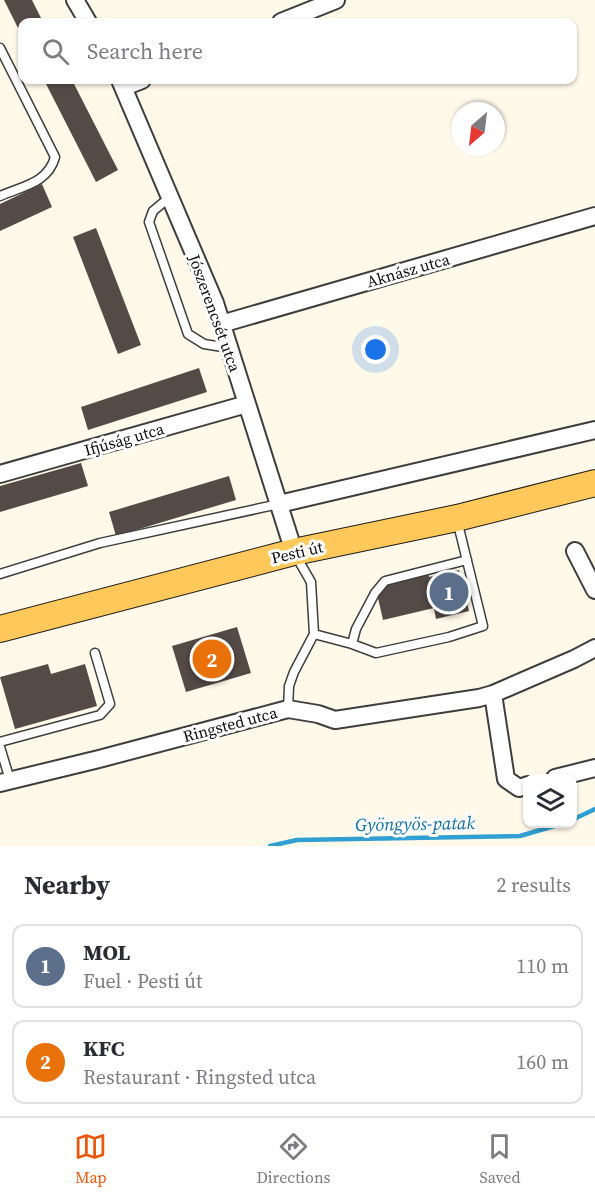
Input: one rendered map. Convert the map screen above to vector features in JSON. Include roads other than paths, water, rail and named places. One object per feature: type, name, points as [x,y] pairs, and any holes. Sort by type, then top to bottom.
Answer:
[{"type":"main road","name":"Pesti út","points":[[0,630],[294,552],[457,518],[595,483]]},
{"type":"street","points":[[75,0],[85,18]]},
{"type":"street","points":[[291,18],[336,0]]},
{"type":"street","name":"Jószerencsét utca","points":[[122,84],[221,324],[294,552]]},
{"type":"street","name":"Aknász utca","points":[[221,324],[595,216]]},
{"type":"street","name":"Ifjúság utca","points":[[0,474],[247,404]]},
{"type":"street","points":[[279,504],[595,430]]},
{"type":"street","points":[[575,551],[595,590]]},
{"type":"street","name":"Ringsted utca","points":[[5,782],[288,709],[318,714],[335,720],[479,698],[565,663],[595,648]]},
{"type":"street","points":[[493,694],[506,779],[519,788],[523,787]]},
{"type":"street","points":[[571,774],[595,768]]},
{"type":"lane","points":[[0,48],[18,84]]},
{"type":"lane","points":[[0,196],[45,177],[52,169],[55,157],[18,84]]},
{"type":"lane","points":[[170,197],[153,211],[149,222],[188,334],[204,344],[229,348]]},
{"type":"lane","points":[[0,573],[100,543],[279,504]]},
{"type":"lane","points":[[314,634],[376,653],[449,637],[483,626],[457,518]]},
{"type":"lane","points":[[288,709],[289,686],[314,634],[310,582],[294,552]]},
{"type":"lane","points":[[352,644],[356,629],[385,580],[467,560]]},
{"type":"lane","points":[[5,782],[0,745],[100,715],[110,704],[95,653]]},
{"type":"waterway","name":"Gyöngyös-patak","points":[[577,818],[595,809]]},
{"type":"waterway","name":"Gyöngyös-patak","points":[[270,846],[297,840],[520,836],[547,828]]},
{"type":"place","name":"MOL","points":[[449,592]]},
{"type":"place","name":"KFC","points":[[212,659]]}]
